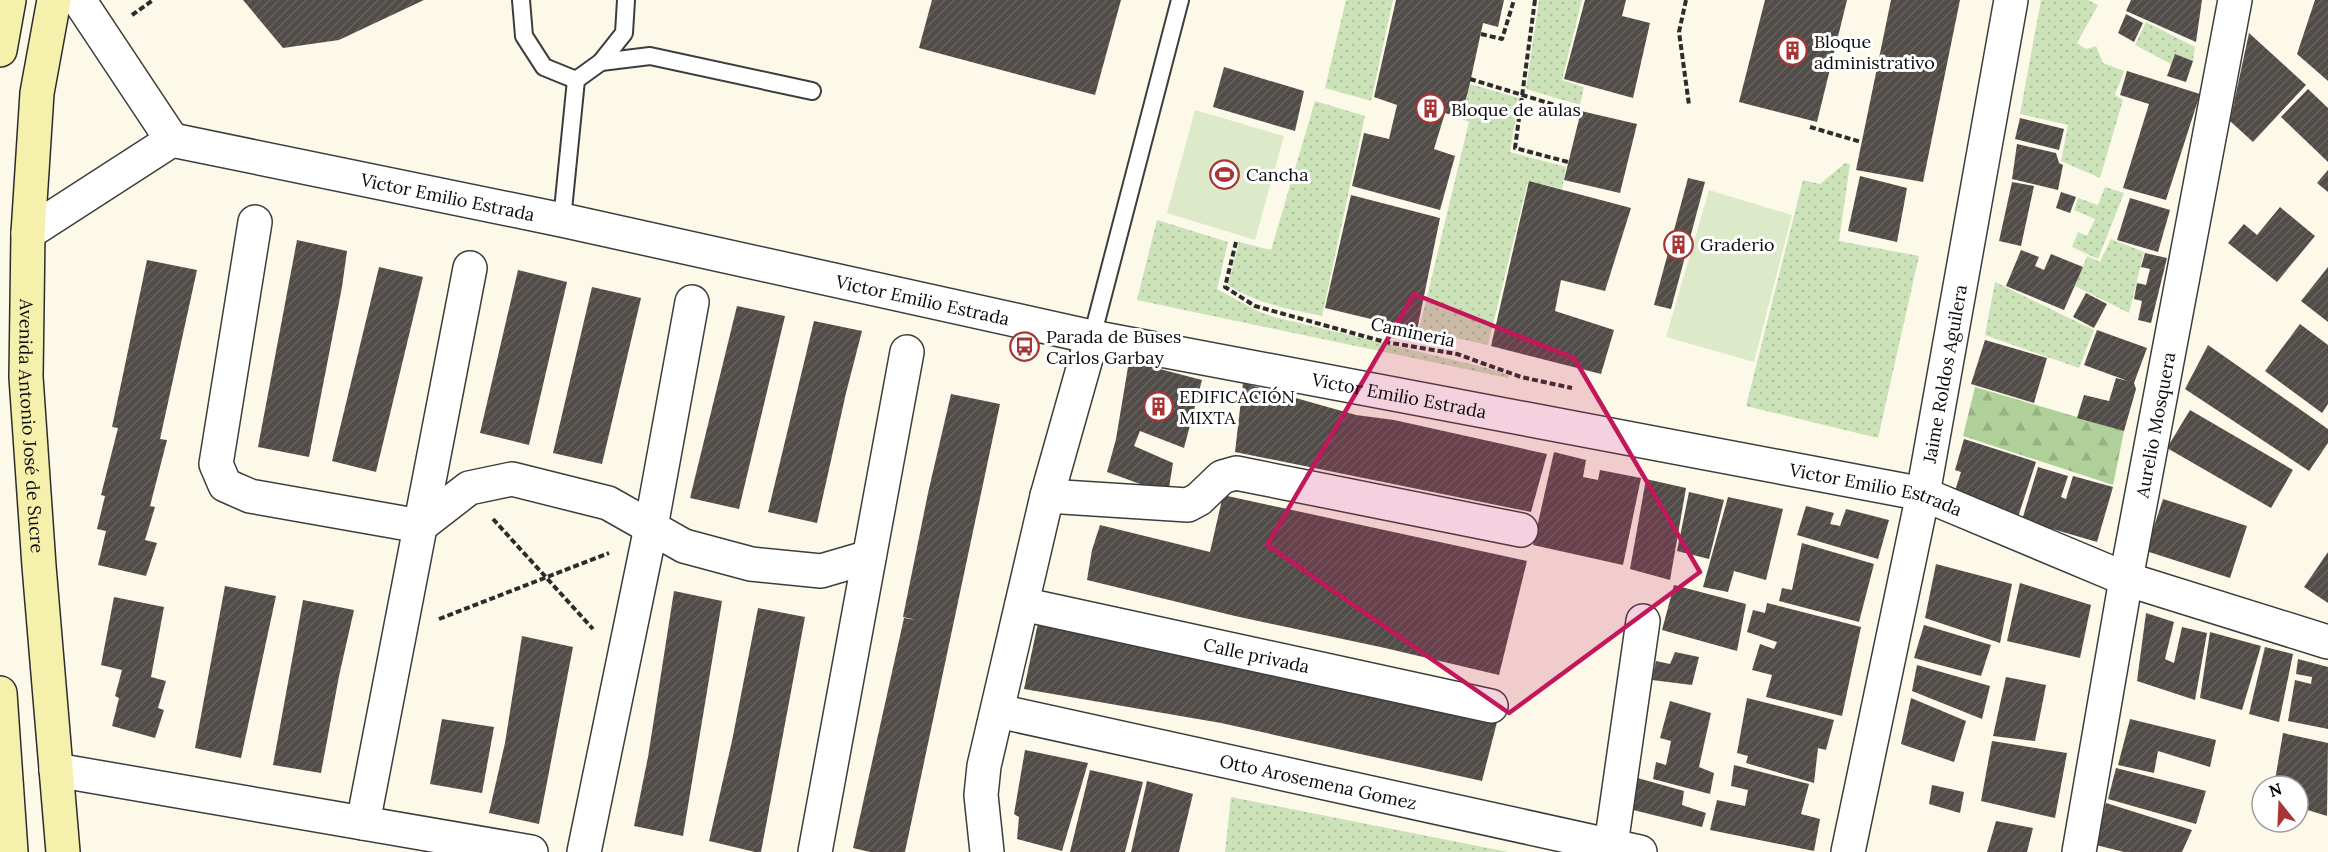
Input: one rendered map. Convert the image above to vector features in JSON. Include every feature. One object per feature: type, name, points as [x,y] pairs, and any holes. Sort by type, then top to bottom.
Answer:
[{"type":"main road","points":[[0,50],[9,0]]},
{"type":"main road","name":"Avenida Antonio José de Sucre","points":[[54,0],[37,93],[28,233],[27,389],[63,852]]},
{"type":"main road","points":[[0,693],[11,852]]},
{"type":"street","points":[[28,233],[172,140],[79,0]]},
{"type":"street","name":"Jaime Roldos Aguilera","points":[[1848,852],[1923,494],[2011,0]]},
{"type":"street","name":"Aurelio Mosquera","points":[[2079,852],[2126,579],[2235,0]]},
{"type":"street","name":"Victor Emilio Estrada","points":[[172,140],[562,220],[1092,337],[1923,494],[2126,579],[2328,642]]},
{"type":"street","points":[[255,222],[216,464],[225,485],[250,496],[420,526],[467,489],[512,479],[608,503],[650,533],[684,546],[751,564],[821,571],[869,557]]},
{"type":"street","points":[[363,823],[470,268]]},
{"type":"street","points":[[584,852],[650,533],[692,302]]},
{"type":"street","points":[[987,852],[981,795],[984,766],[1047,496],[1092,337]]},
{"type":"street","points":[[814,852],[907,352]]},
{"type":"street","points":[[1047,496],[1188,505],[1199,499],[1222,477],[1236,473],[1521,530]]},
{"type":"street","name":"Calle privada","points":[[1022,604],[1491,706]]},
{"type":"street","points":[[1625,848],[1643,621]]},
{"type":"street","name":"Otto Arosemena Gomez","points":[[998,711],[1625,848]]},
{"type":"street","points":[[56,770],[531,852]]},
{"type":"lane","points":[[521,0],[524,36],[543,67],[576,80]]},
{"type":"lane","points":[[562,220],[569,130],[576,80],[601,62],[624,33],[626,0]]},
{"type":"lane","points":[[1092,337],[1180,0]]},
{"type":"lane","points":[[601,62],[650,56],[812,91]]},
{"type":"path","points":[[1481,34],[1502,39],[1514,0]]},
{"type":"path","points":[[1535,0],[1515,148],[1568,162]]},
{"type":"path","points":[[1686,0],[1679,32],[1689,105]]},
{"type":"path","points":[[1470,79],[1578,112]]},
{"type":"path","points":[[1810,127],[1861,142]]},
{"type":"path","name":"Camineria","points":[[1236,242],[1225,287],[1254,306],[1385,342],[1457,354],[1521,377],[1575,389]]},
{"type":"path","points":[[467,489],[623,663]]},
{"type":"path","points":[[399,634],[546,577],[650,533]]},
{"type":"highlighted area","points":[[1414,294],[1574,358],[1700,572],[1509,713],[1267,545]]},
{"type":"green space","points":[[1346,0],[1393,0],[1371,101],[1325,88]]},
{"type":"green space","points":[[1539,0],[1582,0],[1562,80],[1584,87],[1580,105],[1526,89]]},
{"type":"green space","points":[[2041,0],[2088,0],[2098,5],[2077,43],[2086,49],[2096,46],[2103,63],[2124,71],[2115,95],[2123,100],[2100,178],[2061,161],[2068,125],[2020,114]]},
{"type":"green space","points":[[2146,22],[2195,47],[2193,61],[2175,54],[2171,64],[2135,45]]},
{"type":"green space","points":[[1470,84],[1519,98],[1510,152],[1566,167],[1562,189],[1528,181],[1488,345],[1419,330],[1469,122],[1462,119]]},
{"type":"green space","points":[[1315,101],[1365,116],[1322,316],[1262,301],[1228,285],[1239,242],[1271,250]]},
{"type":"green space","name":"Cancha","points":[[1195,110],[1284,136],[1255,240],[1167,213]]},
{"type":"green space","points":[[1845,163],[1850,164],[1839,241],[1919,256],[1878,438],[1746,406],[1803,180],[1820,184]]},
{"type":"green space","points":[[2105,187],[2124,193],[2098,259],[2072,247],[2078,232],[2087,236],[2095,219],[2074,210],[2078,198],[2098,205]]},
{"type":"green space","points":[[1709,190],[1792,215],[1754,362],[1666,337]]},
{"type":"green space","points":[[1157,220],[1228,242],[1217,289],[1257,311],[1487,368],[1509,375],[1508,378],[1137,300]]},
{"type":"green space","points":[[2111,239],[2144,252],[2129,313],[2075,286],[2087,256],[2100,262]]},
{"type":"green space","points":[[1995,282],[2094,330],[2079,368],[1985,335]]},
{"type":"green space","points":[[1975,387],[2124,431],[2113,485],[1963,436]]},
{"type":"green space","points":[[1231,797],[1508,852],[1225,852]]},
{"type":"building","points":[[243,0],[424,0],[339,40],[283,48]]},
{"type":"building","points":[[932,0],[1121,0],[1095,95],[919,48]]},
{"type":"building","name":"Bloque de aulas","points":[[1396,0],[1504,0],[1498,27],[1483,23],[1460,118],[1445,113],[1434,149],[1455,156],[1440,210],[1352,186],[1364,133],[1389,139],[1397,105],[1374,97]]},
{"type":"building","name":"Bloque de aulas","points":[[1585,0],[1626,0],[1622,16],[1650,23],[1633,98],[1564,79]]},
{"type":"building","name":"Bloque administrativo","points":[[1765,0],[1847,0],[1817,122],[1739,102]]},
{"type":"building","points":[[1891,0],[1960,0],[1923,182],[1856,170]]},
{"type":"building","points":[[2131,0],[2202,0],[2196,42],[2126,11]]},
{"type":"building","points":[[2315,0],[2328,0],[2328,81],[2297,54]]},
{"type":"building","points":[[2126,14],[2143,23],[2134,42],[2118,33]]},
{"type":"building","points":[[2249,33],[2306,85],[2253,142],[2230,121]]},
{"type":"building","points":[[2175,54],[2193,61],[2186,82],[2167,76]]},
{"type":"building","points":[[1224,67],[1304,91],[1295,131],[1213,107]]},
{"type":"building","points":[[2127,71],[2200,94],[2166,200],[2123,188],[2149,104],[2120,95]]},
{"type":"building","points":[[2308,89],[2328,108],[2328,162],[2281,117]]},
{"type":"building","name":"Bloque de aulas","points":[[1581,111],[1637,124],[1620,193],[1564,180]]},
{"type":"building","points":[[2020,118],[2064,129],[2059,150],[2015,139]]},
{"type":"building","points":[[2017,144],[2056,153],[2059,163],[2063,165],[2058,190],[2012,179]]},
{"type":"building","points":[[2328,170],[2328,192],[2317,183]]},
{"type":"building","points":[[1860,176],[1907,188],[1897,242],[1848,231]]},
{"type":"building","name":"Graderio","points":[[1688,178],[1705,182],[1671,309],[1654,305]]},
{"type":"building","points":[[1529,181],[1631,208],[1605,291],[1561,280],[1555,311],[1614,330],[1601,374],[1491,346]]},
{"type":"building","points":[[2012,182],[2034,186],[2021,246],[1999,241]]},
{"type":"building","points":[[2061,192],[2076,197],[2070,213],[2056,208]]},
{"type":"building","points":[[1351,195],[1440,218],[1417,330],[1325,308]]},
{"type":"building","points":[[2130,198],[2170,210],[2158,252],[2117,240]]},
{"type":"building","points":[[2280,207],[2315,236],[2277,282],[2228,243],[2244,224],[2257,235]]},
{"type":"building","points":[[297,240],[347,251],[309,457],[258,447]]},
{"type":"building","points":[[2021,250],[2039,257],[2035,266],[2044,270],[2051,254],[2083,267],[2064,310],[2006,286]]},
{"type":"building","points":[[2145,253],[2167,258],[2151,323],[2138,320],[2142,301],[2134,299],[2137,283],[2146,285],[2150,269],[2141,267]]},
{"type":"building","points":[[147,260],[197,270],[160,439],[167,440],[150,506],[155,507],[145,540],[157,543],[146,576],[98,565],[106,531],[97,529],[105,496],[101,495],[118,428],[112,427]]},
{"type":"building","points":[[379,267],[423,277],[376,472],[332,461]]},
{"type":"building","points":[[2328,267],[2328,322],[2301,301]]},
{"type":"building","points":[[518,270],[567,282],[529,445],[480,433]]},
{"type":"building","points":[[592,287],[641,298],[602,464],[553,453]]},
{"type":"building","points":[[2086,293],[2107,304],[2094,328],[2073,317]]},
{"type":"building","points":[[737,306],[785,316],[739,509],[690,498]]},
{"type":"building","points":[[814,321],[862,331],[817,523],[768,512]]},
{"type":"building","points":[[2300,324],[2328,345],[2328,404],[2322,413],[2265,371]]},
{"type":"building","points":[[2097,330],[2147,348],[2134,383],[2136,389],[2124,431],[2077,418],[2084,395],[2109,401],[2116,378],[2128,381],[2084,365]]},
{"type":"building","points":[[1985,340],[2047,358],[2034,403],[1971,384]]},
{"type":"building","points":[[2208,345],[2328,429],[2328,443],[2309,471],[2185,389]]},
{"type":"building","name":"EDIFICACIÓN MIXTA","points":[[1129,361],[1202,380],[1184,448],[1140,431],[1134,446],[1173,463],[1168,494],[1107,472],[1116,439]]},
{"type":"building","points":[[1243,383],[1356,415],[1394,420],[1547,454],[1531,512],[1235,452]]},
{"type":"building","points":[[951,394],[1000,404],[905,852],[870,852],[853,848],[904,618],[917,620],[903,617]]},
{"type":"building","points":[[2190,410],[2293,470],[2271,508],[2167,448]]},
{"type":"building","points":[[1964,439],[2036,462],[2018,517],[1953,497],[1961,472],[1955,470]]},
{"type":"building","points":[[1554,452],[1586,460],[1583,477],[1598,480],[1600,470],[1641,478],[1623,565],[1533,545]]},
{"type":"building","points":[[2038,467],[2068,476],[2061,497],[2066,499],[2073,476],[2113,487],[2097,542],[2022,520]]},
{"type":"building","points":[[1646,479],[1686,488],[1670,580],[1630,569]]},
{"type":"building","points":[[1689,492],[1724,500],[1709,559],[1677,551]]},
{"type":"building","points":[[1223,495],[1527,561],[1499,675],[1235,616],[1087,580],[1092,550],[1100,525],[1210,552]]},
{"type":"building","points":[[1728,497],[1783,509],[1766,580],[1734,571],[1728,592],[1703,587]]},
{"type":"building","points":[[2163,499],[2247,526],[2230,578],[2146,551]]},
{"type":"building","points":[[1806,506],[1834,513],[1830,524],[1840,526],[1846,509],[1889,520],[1878,559],[1797,535]]},
{"type":"building","points":[[1802,543],[1874,564],[1859,622],[1779,601],[1782,588],[1792,590]]},
{"type":"building","points":[[2328,552],[2328,603],[2304,587]]},
{"type":"building","points":[[1936,564],[2012,584],[2000,643],[1925,618]]},
{"type":"building","points":[[2020,583],[2091,605],[2080,658],[2007,641]]},
{"type":"building","points":[[1674,585],[1746,604],[1737,651],[1662,630]]},
{"type":"building","points":[[225,586],[276,596],[241,758],[195,748]]},
{"type":"building","points":[[674,591],[722,601],[683,836],[634,826],[648,757]]},
{"type":"building","points":[[114,597],[164,607],[151,677],[166,681],[158,708],[164,710],[155,738],[112,726],[119,698],[115,696],[122,670],[101,665]]},
{"type":"building","points":[[303,600],[354,610],[321,773],[273,765]]},
{"type":"building","points":[[1767,603],[1861,627],[1842,716],[1766,697],[1772,675],[1752,670],[1760,644],[1774,649],[1777,642],[1747,632],[1753,610],[1765,613]]},
{"type":"building","points":[[758,608],[805,617],[761,852],[755,852],[709,841],[732,741]]},
{"type":"building","points":[[2146,613],[2174,622],[2165,659],[2174,663],[2182,627],[2207,633],[2195,700],[2137,681]]},
{"type":"building","points":[[1039,618],[1421,708],[1497,722],[1482,781],[1221,723],[1024,689]]},
{"type":"building","points":[[1924,625],[1991,645],[1981,676],[1914,658]]},
{"type":"building","points":[[2210,632],[2261,646],[2242,710],[2200,698]]},
{"type":"building","points":[[522,636],[573,647],[539,824],[489,813],[505,743]]},
{"type":"building","points":[[2265,647],[2293,654],[2279,722],[2249,714]]},
{"type":"building","points":[[1675,652],[1699,657],[1692,685],[1652,680],[1656,661],[1670,664]]},
{"type":"building","points":[[2298,659],[2328,667],[2328,729],[2288,721],[2295,680],[2311,684],[2312,677],[2296,674]]},
{"type":"building","points":[[1917,665],[1990,686],[1982,719],[1912,691]]},
{"type":"building","points":[[2006,677],[2046,685],[2035,741],[1993,736]]},
{"type":"building","points":[[1747,698],[1834,720],[1826,750],[1818,748],[1814,783],[1746,763],[1748,756],[1737,753]]},
{"type":"building","points":[[1911,698],[1966,721],[1954,762],[1901,744]]},
{"type":"building","points":[[1670,701],[1711,713],[1699,767],[1714,773],[1710,794],[1653,779],[1656,762],[1666,765],[1671,741],[1660,738]]},
{"type":"building","points":[[442,719],[494,727],[482,793],[430,784]]},
{"type":"building","points":[[2130,719],[2216,740],[2210,767],[2158,751],[2154,773],[2118,765]]},
{"type":"building","points":[[2283,733],[2328,743],[2327,816],[2310,811],[2310,774],[2276,774]]},
{"type":"building","points":[[1992,741],[2067,753],[2055,818],[1981,801]]},
{"type":"building","points":[[1025,750],[1088,763],[1062,851],[1017,839],[1019,817],[1014,814]]},
{"type":"building","points":[[1734,765],[1809,784],[1801,814],[1820,819],[1814,851],[1710,830],[1717,800],[1745,806],[1748,790],[1731,786]]},
{"type":"building","points":[[2116,768],[2206,791],[2196,824],[2108,799]]},
{"type":"building","points":[[1090,770],[1143,782],[1125,852],[1070,852]]},
{"type":"building","points":[[1634,777],[1684,791],[1682,805],[1706,813],[1702,827],[1625,808]]},
{"type":"building","points":[[1147,781],[1193,794],[1179,852],[1131,852]]},
{"type":"building","points":[[1932,785],[1964,792],[1960,813],[1929,804]]},
{"type":"building","points":[[2106,803],[2192,830],[2182,852],[2124,852],[2096,845]]},
{"type":"building","points":[[1996,821],[2033,828],[2027,852],[1987,852]]},
{"type":"place","name":"Bloque administrativo","points":[[1793,51]]},
{"type":"place","name":"Bloque de aulas","points":[[1430,109]]},
{"type":"place","name":"Cancha","points":[[1225,174]]},
{"type":"place","name":"Graderio","points":[[1679,244]]},
{"type":"place","name":"Parada de Buses Carlos Garbay","points":[[1025,346]]},
{"type":"place","name":"EDIFICACIÓN MIXTA","points":[[1158,406]]}]
